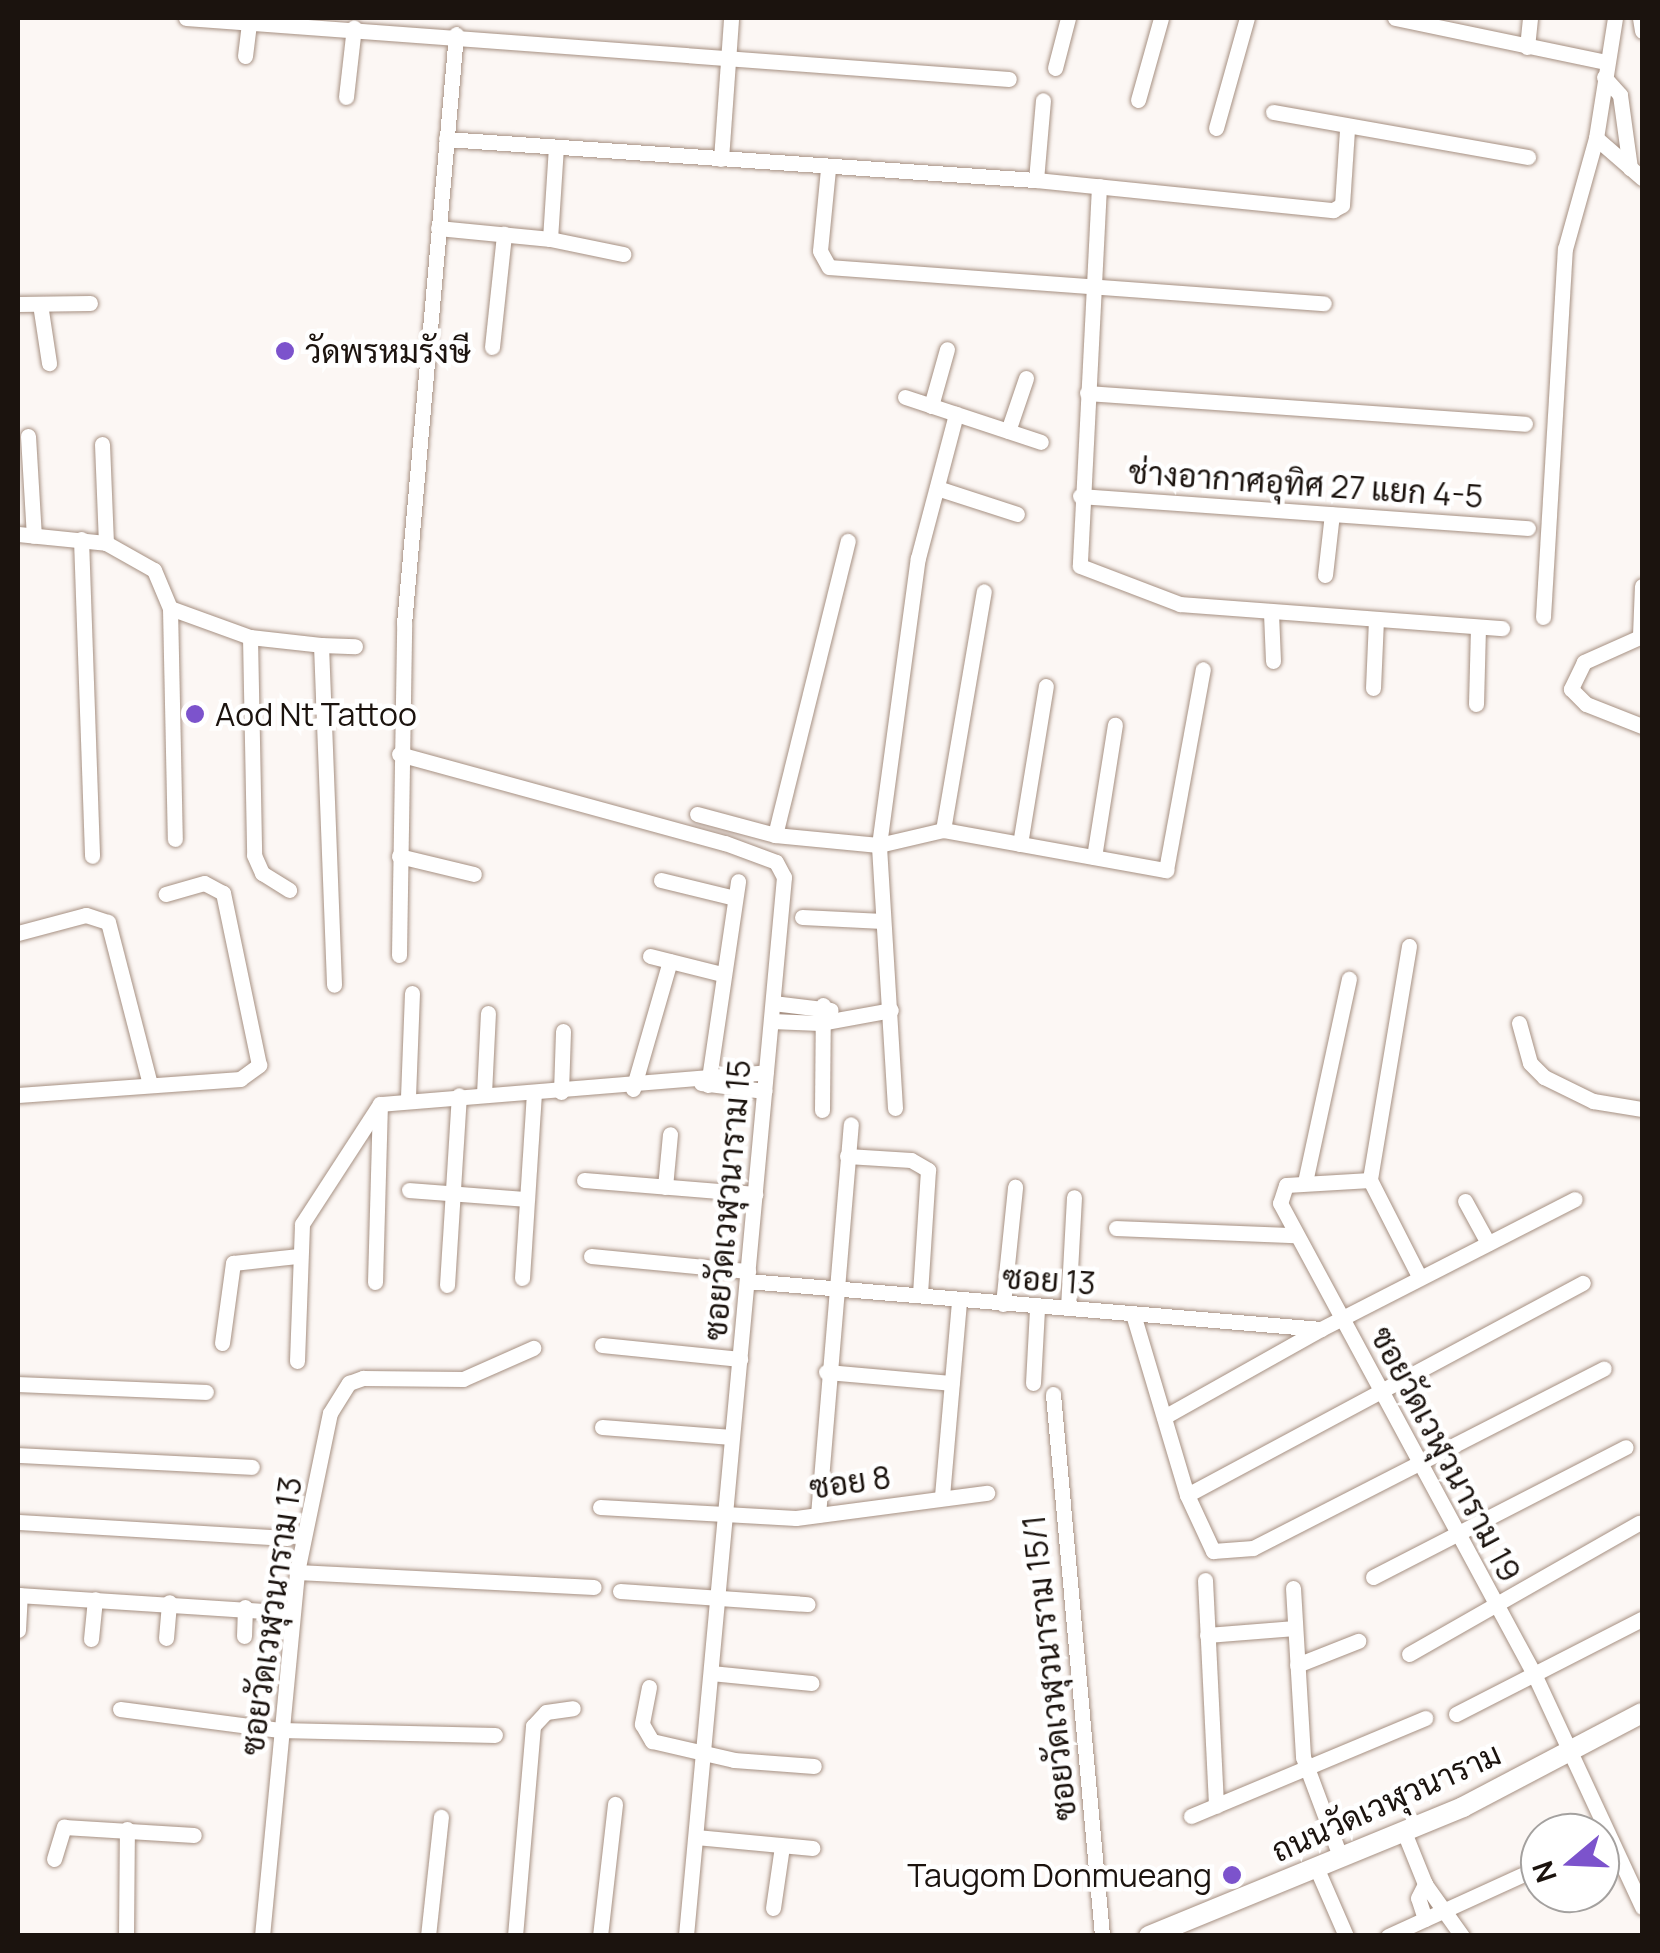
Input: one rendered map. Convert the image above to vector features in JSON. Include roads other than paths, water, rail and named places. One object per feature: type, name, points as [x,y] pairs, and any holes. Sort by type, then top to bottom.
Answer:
[{"type":"street","points":[[186,18],[456,34],[1009,78]]},
{"type":"street","points":[[721,159],[731,18]]},
{"type":"street","points":[[1055,68],[1068,18]]},
{"type":"street","points":[[1138,100],[1162,18]]},
{"type":"street","points":[[1216,128],[1248,18]]},
{"type":"street","points":[[1395,18],[1446,22],[1605,69],[1620,95],[1636,173]]},
{"type":"street","points":[[1527,47],[1530,18]]},
{"type":"street","points":[[1544,616],[1565,249],[1596,138],[1615,18]]},
{"type":"street","points":[[1640,18],[1642,31]]},
{"type":"street","points":[[245,56],[249,22]]},
{"type":"street","points":[[346,97],[354,27]]},
{"type":"street","points":[[398,956],[399,754],[456,34]]},
{"type":"street","points":[[1036,180],[1043,100]]},
{"type":"street","points":[[1273,112],[1346,130],[1528,157]]},
{"type":"street","points":[[446,139],[828,169],[1036,180],[1338,210],[1346,130]]},
{"type":"street","points":[[1596,138],[1636,173]]},
{"type":"street","points":[[550,239],[556,147]]},
{"type":"street","points":[[828,169],[820,251],[829,268],[1324,303]]},
{"type":"street","points":[[1099,186],[1080,496],[1080,566],[1089,574],[1180,604],[1502,628]]},
{"type":"street","points":[[438,228],[550,239],[623,254]]},
{"type":"street","points":[[492,347],[504,234]]},
{"type":"street","points":[[18,304],[90,303]]},
{"type":"street","points":[[40,304],[49,363]]},
{"type":"street","points":[[931,406],[946,348]]},
{"type":"street","points":[[1008,431],[1026,378]]},
{"type":"street","points":[[1088,393],[1525,424]]},
{"type":"street","points":[[904,397],[1041,442]]},
{"type":"street","points":[[895,1108],[879,844],[918,558],[956,414]]},
{"type":"street","points":[[28,436],[26,535],[106,542],[154,570],[170,608],[175,838]]},
{"type":"street","points":[[102,444],[106,542]]},
{"type":"street","points":[[937,488],[1018,514]]},
{"type":"street","name":"ช่างอากาศอุทิศ 27 แยก 4-5","points":[[1080,496],[1528,528]]},
{"type":"street","points":[[1325,575],[1332,514]]},
{"type":"street","points":[[81,538],[92,856]]},
{"type":"street","points":[[775,835],[848,541]]},
{"type":"street","points":[[1642,586],[1641,636],[1584,662],[1570,688],[1586,704],[1642,726]]},
{"type":"street","points":[[943,830],[984,591]]},
{"type":"street","points":[[170,608],[250,637],[356,646]]},
{"type":"street","points":[[1272,613],[1273,660]]},
{"type":"street","points":[[1372,688],[1376,620]]},
{"type":"street","points":[[1476,704],[1478,626]]},
{"type":"street","points":[[250,637],[254,855],[262,873],[289,890]]},
{"type":"street","points":[[321,645],[334,986]]},
{"type":"street","points":[[697,814],[775,835],[879,844],[943,830],[1166,870],[1203,669]]},
{"type":"street","points":[[1020,844],[1046,686]]},
{"type":"street","points":[[1094,858],[1114,724]]},
{"type":"street","name":"ซอยวัดเวฬุวนาราม 15","points":[[399,754],[776,862],[786,896],[722,1514],[705,1753],[686,1936]]},
{"type":"street","points":[[399,856],[474,874]]},
{"type":"street","points":[[660,880],[736,889],[709,1078]]},
{"type":"street","points":[[18,1095],[240,1079],[258,1065],[223,893],[204,882],[166,894]]},
{"type":"street","points":[[18,932],[86,915],[108,922],[150,1084]]},
{"type":"street","points":[[802,917],[883,921]]},
{"type":"street","points":[[1409,946],[1370,1180],[1419,1276]]},
{"type":"street","points":[[650,956],[722,974]]},
{"type":"street","points":[[633,1089],[670,961]]},
{"type":"street","points":[[1349,979],[1305,1182],[1370,1180]]},
{"type":"street","points":[[408,1098],[412,993]]},
{"type":"street","points":[[773,1004],[823,1005],[839,1014]]},
{"type":"street","points":[[822,1110],[823,1005]]},
{"type":"street","points":[[771,1021],[820,1024],[839,1014],[891,1010]]},
{"type":"street","points":[[484,1094],[488,1013]]},
{"type":"street","points":[[1519,1022],[1530,1063],[1544,1077],[1592,1101],[1642,1109]]},
{"type":"street","points":[[560,1092],[563,1031]]},
{"type":"street","points":[[297,1361],[297,1256],[302,1224],[380,1104],[408,1098],[633,1089],[766,1072]]},
{"type":"street","points":[[709,1078],[764,1091]]},
{"type":"street","points":[[522,1278],[534,1093]]},
{"type":"street","points":[[447,1285],[459,1095]]},
{"type":"street","points":[[374,1282],[380,1104]]},
{"type":"street","points":[[818,1516],[826,1372],[850,1124]]},
{"type":"street","points":[[665,1187],[670,1134]]},
{"type":"street","points":[[846,1156],[911,1160],[928,1170],[920,1294]]},
{"type":"street","points":[[584,1180],[755,1194]]},
{"type":"street","name":"ซอยวัดเวฬุวนาราม 19","points":[[1305,1182],[1286,1185],[1280,1202],[1294,1235],[1344,1318],[1455,1534],[1534,1674],[1642,1907]]},
{"type":"street","points":[[1002,1304],[1015,1188]]},
{"type":"street","points":[[409,1190],[527,1200]]},
{"type":"street","points":[[1068,1308],[1074,1197]]},
{"type":"street","name":"ซอย 13","points":[[591,1256],[960,1301],[1320,1329],[1574,1199]]},
{"type":"street","points":[[1465,1201],[1488,1243]]},
{"type":"street","points":[[1116,1228],[1294,1235]]},
{"type":"street","points":[[222,1344],[233,1262],[297,1256]]},
{"type":"street","points":[[1186,1495],[1379,1388],[1583,1284]]},
{"type":"street","points":[[942,1496],[960,1301]]},
{"type":"street","points":[[1032,1383],[1037,1308]]},
{"type":"street","points":[[1134,1314],[1204,1546],[1232,1553],[1604,1368]]},
{"type":"street","points":[[1164,1417],[1320,1329]]},
{"type":"street","points":[[602,1344],[740,1359]]},
{"type":"street","name":"ซอยวัดเวฬุวนาราม 13","points":[[262,1936],[298,1572],[330,1413],[349,1384],[463,1379],[533,1348]]},
{"type":"street","points":[[826,1372],[952,1383]]},
{"type":"street","points":[[18,1384],[206,1392]]},
{"type":"street","name":"ซอยวัดเวฬุวนาราม 15/1","points":[[1052,1394],[1102,1936]]},
{"type":"street","points":[[602,1427],[732,1437]]},
{"type":"street","points":[[1373,1577],[1626,1447]]},
{"type":"street","points":[[18,1455],[252,1467]]},
{"type":"street","name":"ซอย 8","points":[[600,1508],[818,1516],[942,1496],[987,1493]]},
{"type":"street","points":[[18,1522],[288,1538]]},
{"type":"street","points":[[1409,1654],[1639,1522]]},
{"type":"street","points":[[298,1572],[594,1587]]},
{"type":"street","points":[[1205,1580],[1216,1806]]},
{"type":"street","points":[[1293,1588],[1306,1770],[1340,1856]]},
{"type":"street","points":[[620,1591],[808,1604]]},
{"type":"street","points":[[18,1630],[18,1595],[279,1612]]},
{"type":"street","points":[[92,1639],[94,1599]]},
{"type":"street","points":[[166,1638],[170,1602]]},
{"type":"street","points":[[244,1607],[244,1636]]},
{"type":"street","points":[[1456,1714],[1642,1618]]},
{"type":"street","points":[[1207,1635],[1296,1628]]},
{"type":"street","points":[[1298,1665],[1358,1641]]},
{"type":"street","points":[[711,1673],[812,1684]]},
{"type":"street","points":[[648,1688],[644,1734],[705,1753],[814,1766]]},
{"type":"street","points":[[515,1936],[531,1736],[538,1716],[573,1708]]},
{"type":"street","points":[[120,1709],[280,1730],[495,1736]]},
{"type":"street","name":"ถนนวัดเวฬุวนาราม","points":[[1149,1936],[1404,1832],[1642,1713]]},
{"type":"street","points":[[1191,1816],[1425,1718]]},
{"type":"street","points":[[600,1936],[615,1804]]},
{"type":"street","points":[[428,1936],[441,1817]]},
{"type":"street","points":[[54,1858],[64,1828],[194,1835]]},
{"type":"street","points":[[126,1936],[127,1829]]},
{"type":"street","points":[[1404,1832],[1425,1884],[1462,1936]]},
{"type":"street","points":[[696,1836],[812,1848]]},
{"type":"street","points":[[773,1908],[782,1846]]},
{"type":"street","points":[[1316,1867],[1346,1936]]},
{"type":"street","points":[[1388,1936],[1520,1876]]},
{"type":"street","points":[[1425,1884],[1418,1898],[1425,1919]]},
{"type":"place","name":"วัดพรหมรังษี","points":[[285,351]]},
{"type":"place","name":"Aod Nt Tattoo","points":[[195,714]]},
{"type":"place","name":"Taugom Donmueang","points":[[1232,1875]]}]
